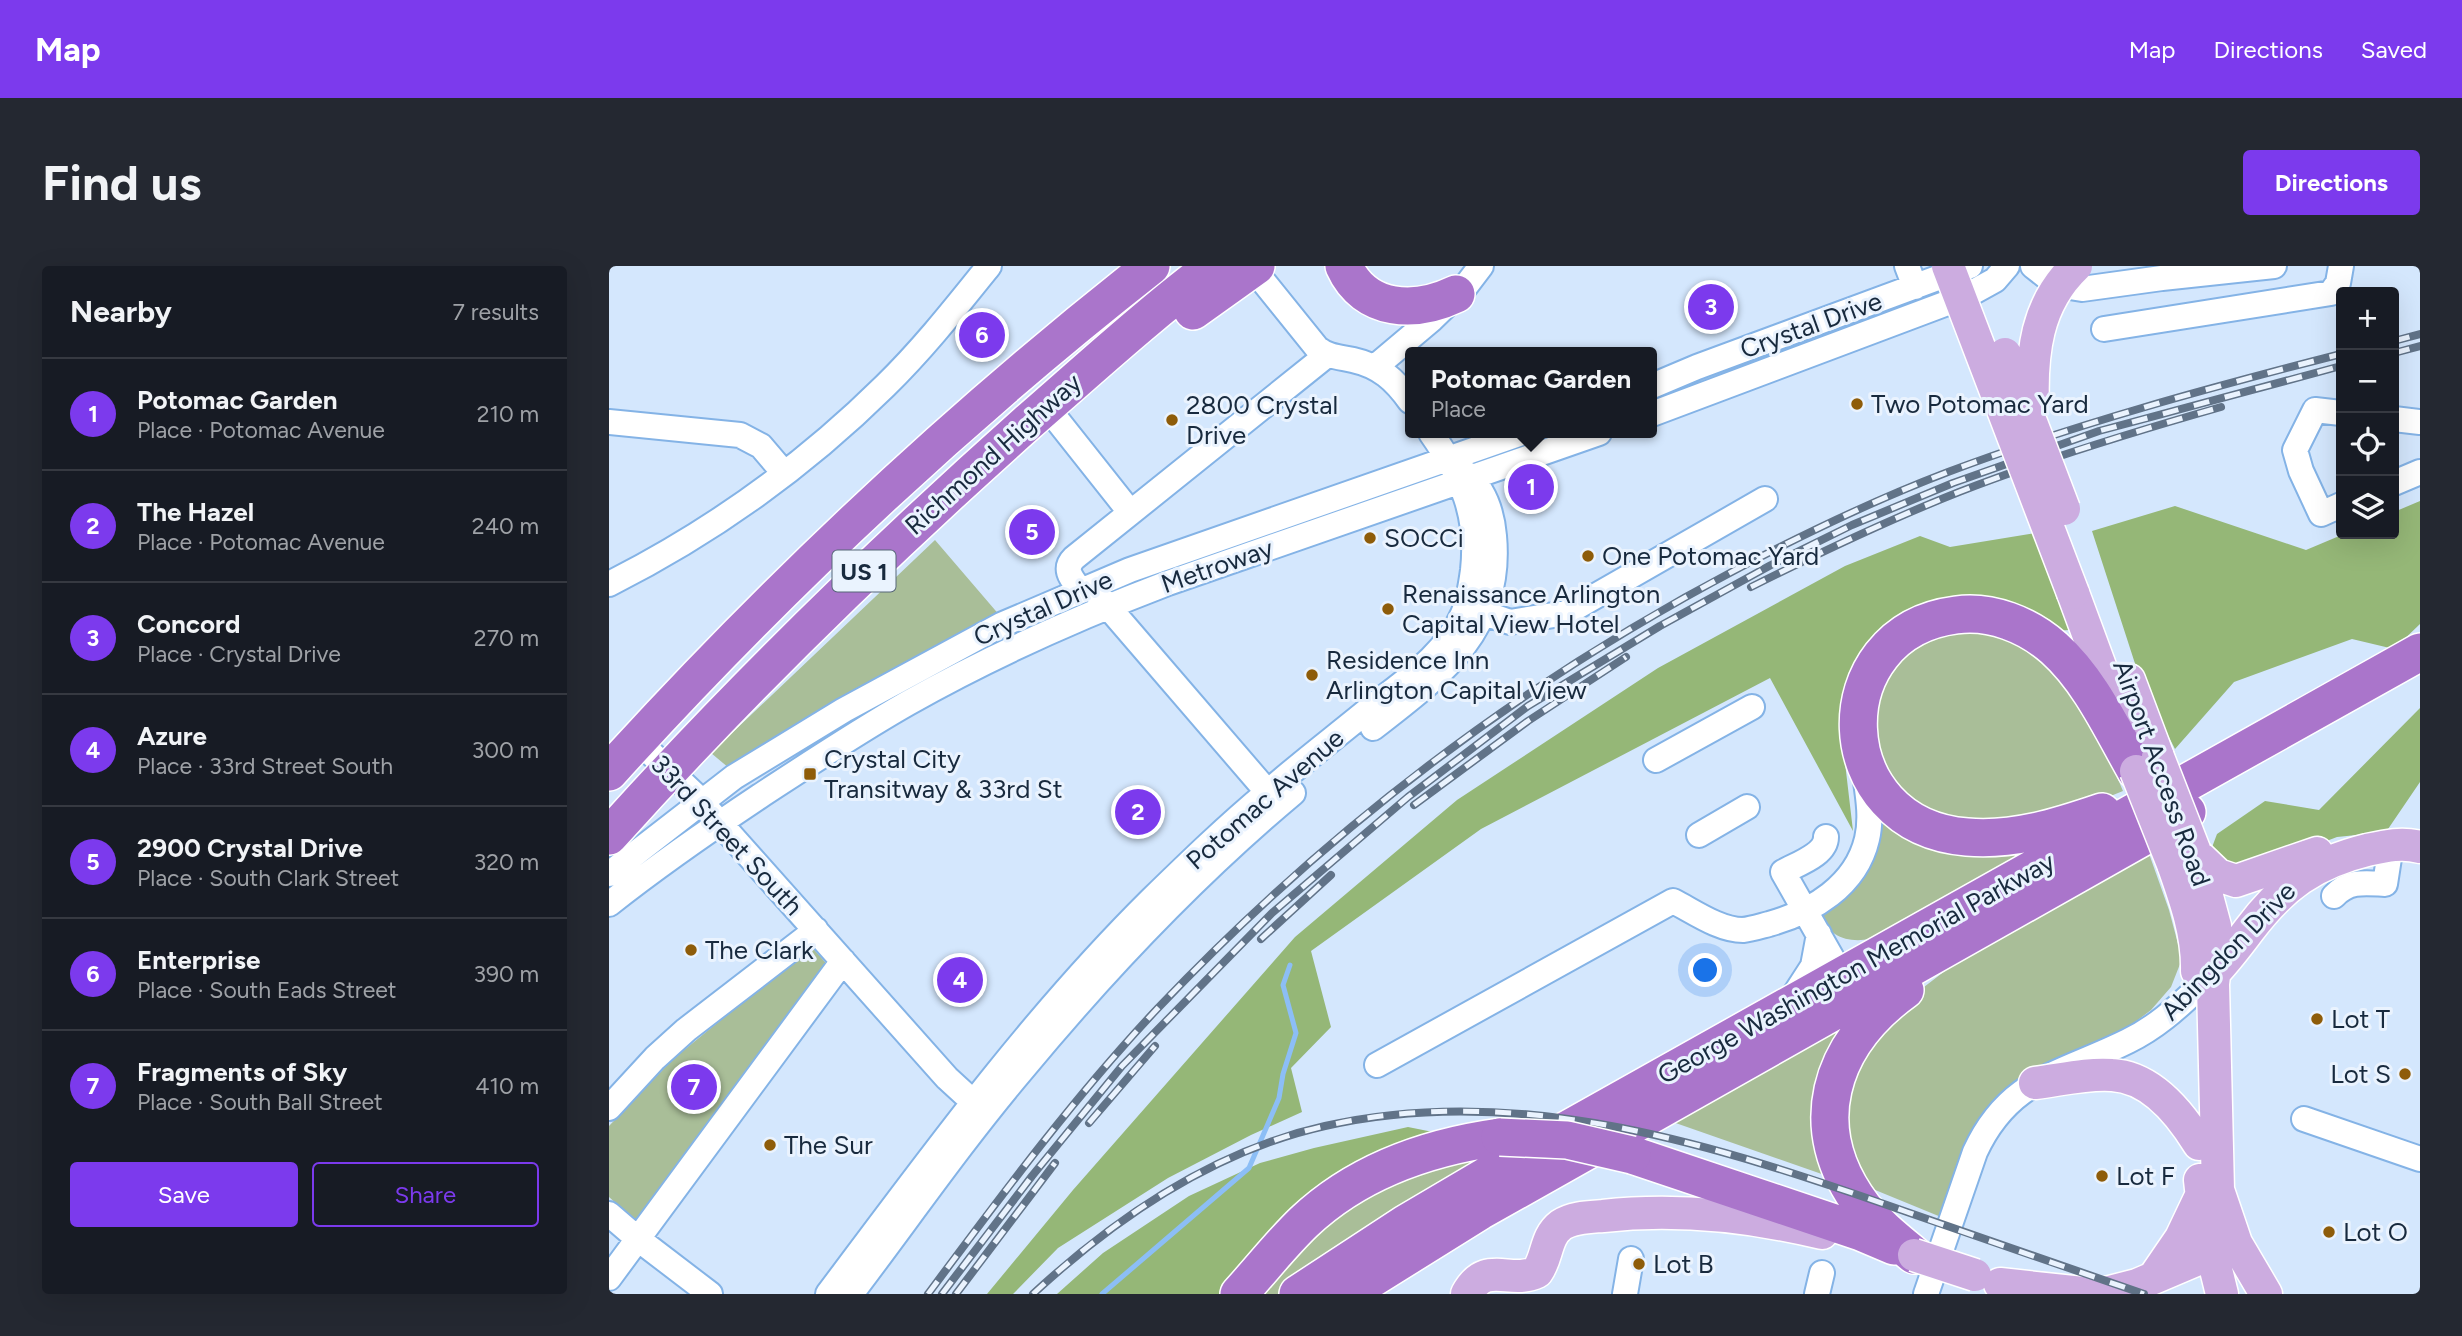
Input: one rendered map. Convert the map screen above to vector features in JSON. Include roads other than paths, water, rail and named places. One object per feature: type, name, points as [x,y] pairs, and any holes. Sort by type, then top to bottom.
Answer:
[{"type":"highway","name":"Richmond Highway","points":[[609,772],[773,601],[899,479],[1032,363],[1151,266]]},
{"type":"highway","name":"Richmond Highway","points":[[609,836],[828,606],[893,543],[1058,396],[1213,266]]},
{"type":"highway","points":[[1344,266],[1360,289],[1387,304],[1423,306],[1456,294]]},
{"type":"highway","points":[[1058,396],[1134,353],[1250,267]]},
{"type":"highway","points":[[2147,764],[2082,680],[2052,647],[2018,625],[2001,618],[1965,614],[1945,616],[1911,630],[1886,652],[1866,682],[1858,730],[1864,764],[1879,790],[1900,811],[1930,828],[1967,837],[2010,836],[2056,827],[2115,808],[2208,771]]},
{"type":"highway","name":"George Washington Memorial Parkway","points":[[1347,1294],[2208,771],[2420,652]]},
{"type":"highway","name":"George Washington Memorial Parkway","points":[[1298,1294],[1443,1201],[1787,1006],[1844,990],[2009,913],[2420,680]]},
{"type":"highway","points":[[1914,1255],[1873,1219],[1843,1175],[1833,1143],[1831,1124],[1833,1088],[1837,1072],[1850,1044],[1884,1007],[2009,913]]},
{"type":"highway","points":[[1239,1294],[1306,1220],[1352,1186],[1420,1154],[1460,1143],[1500,1137],[1567,1140],[1632,1155],[1861,1232],[1914,1255]]},
{"type":"main road","name":"Airport Access Road","points":[[1948,266],[2083,589],[2184,858],[2195,938],[2214,1021],[2222,1294]]},
{"type":"main road","name":"Airport Access Road","points":[[1971,266],[2034,428],[2083,589]]},
{"type":"main road","points":[[2034,428],[2032,366],[2036,335],[2051,297],[2076,266]]},
{"type":"main road","points":[[2184,858],[2224,878],[2236,881],[2332,848],[2396,847]]},
{"type":"main road","name":"Abingdon Drive","points":[[2206,981],[2294,881],[2334,860],[2396,847]]},
{"type":"main road","name":"Airport Access Road","points":[[2184,858],[2205,884],[2216,939],[2206,981],[2199,1144],[2205,1225],[2221,1252],[2266,1294]]},
{"type":"main road","points":[[2205,884],[2274,901]]},
{"type":"main road","points":[[2214,1021],[2243,938]]},
{"type":"main road","points":[[2035,1083],[2089,1076],[2123,1076],[2151,1090],[2183,1119],[2199,1144]]},
{"type":"main road","points":[[2089,1076],[2122,1090],[2164,1120],[2176,1138],[2201,1191],[2181,1238],[2142,1285]]},
{"type":"main road","points":[[1467,1294],[1477,1279],[1486,1275],[1524,1276],[1537,1272],[1550,1238],[1565,1223],[1615,1215],[1689,1213],[1816,1231],[1914,1255],[2000,1284],[2092,1294]]},
{"type":"main road","points":[[2102,1294],[2142,1285],[2221,1252],[2241,1294]]},
{"type":"street","points":[[609,584],[714,524],[825,440],[884,387],[926,343],[989,266]]},
{"type":"street","points":[[1375,367],[1432,319],[1473,278],[1481,266]]},
{"type":"street","name":"Crystal Drive","points":[[1657,384],[1911,276],[1971,266]]},
{"type":"street","points":[[1657,412],[1948,303],[1987,286],[2007,266]]},
{"type":"street","points":[[2033,266],[2057,285],[2082,289],[2274,266]]},
{"type":"street","points":[[2104,329],[2331,293],[2338,283],[2341,266]]},
{"type":"street","points":[[1250,267],[1308,340],[1327,355],[1375,367],[1390,377],[1405,395]]},
{"type":"street","points":[[1273,798],[1107,606],[1068,572],[1070,562],[1327,355]]},
{"type":"street","points":[[1058,396],[1131,512]]},
{"type":"street","points":[[2336,412],[2315,410],[2295,450],[2301,471],[2321,514],[2336,507]]},
{"type":"street","points":[[2399,420],[2420,422]]},
{"type":"street","points":[[609,422],[740,435],[761,446],[784,473]]},
{"type":"street","name":"Potomac Avenue","points":[[828,1294],[979,1108],[1021,1070],[1116,964],[1273,798],[1429,661],[1474,610],[1475,531],[1465,478],[1434,438]]},
{"type":"street","name":"Crystal Drive","points":[[609,874],[734,777],[844,710],[991,630],[1156,561],[1507,438]]},
{"type":"street","name":"Metroway","points":[[609,904],[720,823],[834,748],[909,702],[997,656],[1107,606],[1583,438]]},
{"type":"street","points":[[2399,481],[2420,472]]},
{"type":"street","points":[[1474,610],[1510,622],[1566,613],[1765,499]]},
{"type":"street","points":[[1656,760],[1752,707]]},
{"type":"street","name":"33rd Street South","points":[[638,741],[702,803],[947,1079],[979,1108]]},
{"type":"street","points":[[1377,1065],[1673,901],[1715,923],[1742,930],[1806,911],[1842,883],[1858,863],[1867,842],[1870,817],[1864,764]]},
{"type":"street","points":[[1699,835],[1747,807]]},
{"type":"street","points":[[1826,837],[1821,850],[1783,872],[1819,934],[1844,990]]},
{"type":"street","points":[[2334,896],[2353,883],[2385,884],[2396,847]]},
{"type":"street","points":[[609,1108],[655,1058],[686,1030],[816,930]]},
{"type":"street","points":[[1787,1006],[1813,966],[1819,934]]},
{"type":"street","points":[[609,1278],[843,961]]},
{"type":"street","name":"Abingdon Drive","points":[[1926,1294],[1980,1141],[1999,1111],[2035,1083],[2142,1034],[2164,1019],[2206,981]]},
{"type":"street","name":"Potomac Avenue","points":[[851,1294],[979,1108]]},
{"type":"street","points":[[2304,1119],[2420,1159]]},
{"type":"street","points":[[609,1214],[710,1294]]},
{"type":"street","points":[[1625,1294],[1631,1259]]},
{"type":"waterway","points":[[1102,1294],[1249,1168],[1279,1098],[1283,1074],[1296,1033],[1283,985],[1290,965]]},
{"type":"railway","points":[[2399,340],[2420,334]]},
{"type":"railway","points":[[2399,352],[2420,346]]},
{"type":"railway","points":[[928,1294],[1068,1112],[1127,1042],[1223,942],[1290,879],[1360,820],[1431,763],[1505,710],[1660,612],[1792,541],[1895,493],[1996,455],[2094,423],[2336,355]]},
{"type":"railway","points":[[942,1294],[1032,1176],[1122,1066],[1272,913],[1408,797],[1528,706],[1660,626],[1771,565],[1852,525],[1953,483],[2099,431],[2336,367]]},
{"type":"railway","points":[[1751,587],[1854,537],[1959,492],[2089,446],[2221,407]]},
{"type":"railway","points":[[1414,805],[1528,721],[1626,657]]},
{"type":"railway","points":[[1261,939],[1331,875]]},
{"type":"railway","points":[[1089,1123],[1155,1046]]},
{"type":"railway","points":[[1033,1294],[1097,1239],[1132,1214],[1205,1170],[1244,1152],[1325,1126],[1399,1114],[1473,1111],[1547,1116],[1693,1144],[1837,1188],[2144,1294]]},
{"type":"railway","points":[[956,1294],[1055,1163]]},
{"type":"place","name":"Concord","points":[[1711,307]]},
{"type":"place","name":"Enterprise","points":[[982,335]]},
{"type":"place","name":"Two Potomac Yard","points":[[1857,404]]},
{"type":"place","name":"2800 Crystal Drive","points":[[1172,420]]},
{"type":"place","name":"Potomac Garden","points":[[1531,487]]},
{"type":"place","name":"2900 Crystal Drive","points":[[1032,532]]},
{"type":"place","name":"SOCCi","points":[[1370,538]]},
{"type":"place","name":"One Potomac Yard","points":[[1588,556]]},
{"type":"place","name":"Renaissance Arlington Capital View Hotel","points":[[1388,609]]},
{"type":"place","name":"Residence Inn Arlington Capital View","points":[[1312,675]]},
{"type":"place","name":"Crystal City Transitway & 33rd St","points":[[810,774]]},
{"type":"place","name":"The Hazel","points":[[1138,812]]},
{"type":"place","name":"The Clark","points":[[691,950]]},
{"type":"place","name":"Azure","points":[[960,980]]},
{"type":"place","name":"Lot T","points":[[2317,1019]]},
{"type":"place","name":"Lot S","points":[[2405,1074]]},
{"type":"place","name":"Fragments of Sky","points":[[694,1087]]},
{"type":"place","name":"The Sur","points":[[770,1145]]},
{"type":"place","name":"Lot F","points":[[2102,1176]]},
{"type":"place","name":"Lot O","points":[[2329,1232]]},
{"type":"place","name":"Lot B","points":[[1639,1264]]}]
